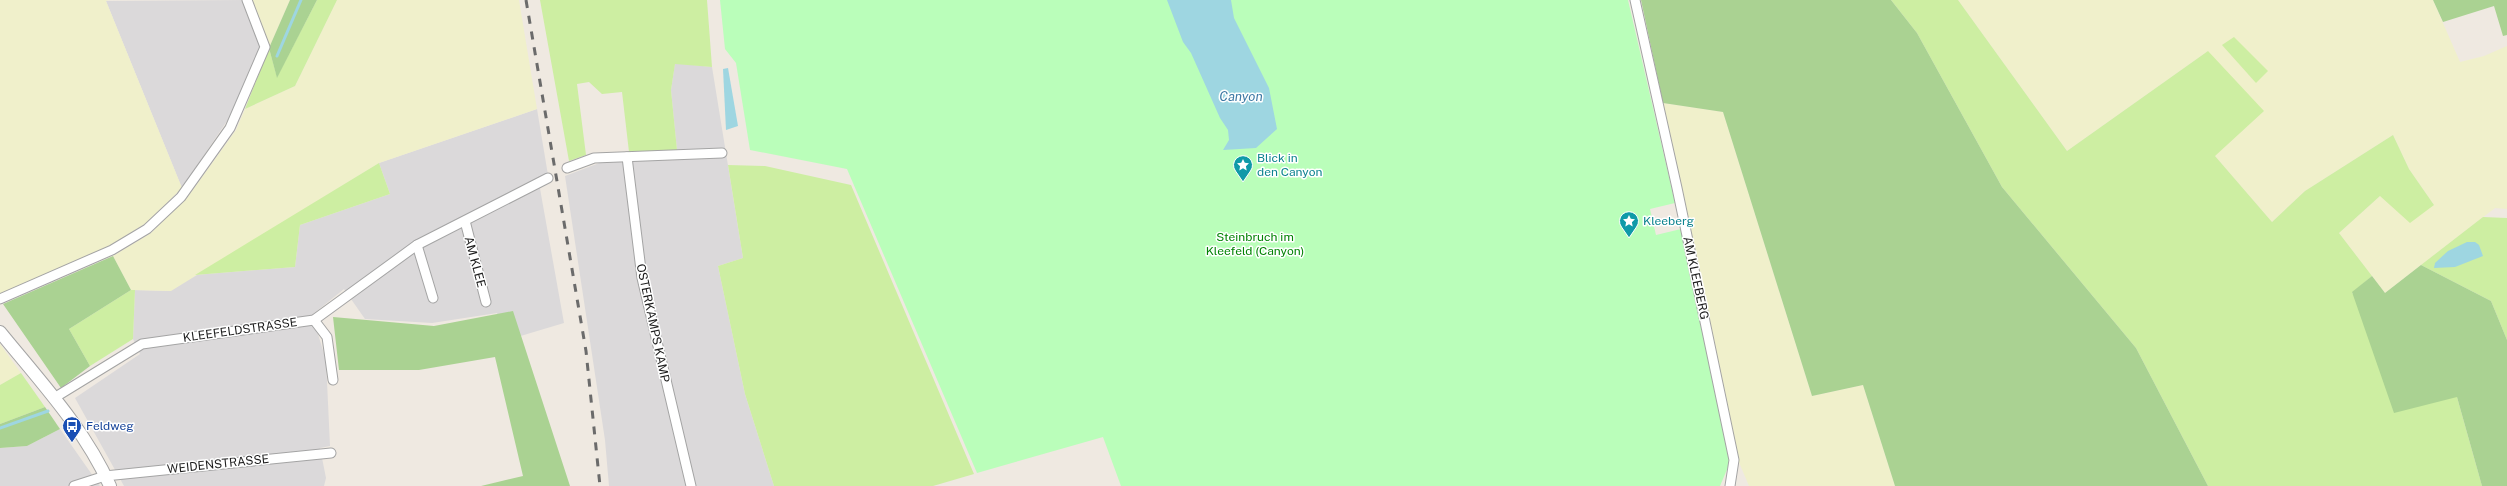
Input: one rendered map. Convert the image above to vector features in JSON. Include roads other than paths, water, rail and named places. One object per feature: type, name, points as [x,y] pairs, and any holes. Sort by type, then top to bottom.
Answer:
[{"type":"street","points":[[0,299],[112,250],[147,230],[181,196],[230,128],[266,47],[247,0]]},
{"type":"street","name":"AM KLEEBERG","points":[[1635,0],[1677,188],[1734,460],[1730,486]]},
{"type":"street","points":[[567,168],[594,158],[722,154]]},
{"type":"street","name":"OSTERKAMPS KAMP","points":[[627,157],[642,278],[690,486]]},
{"type":"street","name":"KLEEFELDSTRASSE","points":[[54,398],[142,344],[314,320],[417,245],[548,178]]},
{"type":"street","name":"AM KLEE","points":[[465,221],[486,302]]},
{"type":"street","points":[[417,245],[433,298]]},
{"type":"street","points":[[314,320],[327,337],[333,380]]},
{"type":"street","points":[[0,332],[54,398],[108,481]]},
{"type":"street","name":"WEIDENSTRASSE","points":[[74,486],[331,453]]},
{"type":"water","name":"Canyon","points":[[1167,0],[1231,0],[1234,18],[1269,88],[1277,129],[1256,148],[1223,150],[1229,140],[1228,130],[1220,118],[1191,53],[1183,42]]},
{"type":"water","points":[[728,68],[738,126],[726,130],[723,69]]},
{"type":"water","points":[[2467,242],[2475,242],[2479,245],[2483,256],[2455,267],[2434,268],[2435,263],[2448,251]]},
{"type":"waterway","points":[[277,56],[301,0]]},
{"type":"waterway","points":[[0,428],[48,411]]},
{"type":"railway","points":[[526,0],[586,351],[600,486]]},
{"type":"place","name":"Blick in den Canyon","points":[[1243,182]]},
{"type":"place","name":"Kleeberg","points":[[1629,238]]},
{"type":"place","name":"Feldweg","points":[[72,443]]},
{"type":"park label","name":"Steinbruch im Kleefeld (Canyon)","points":[[1255,244]]}]
